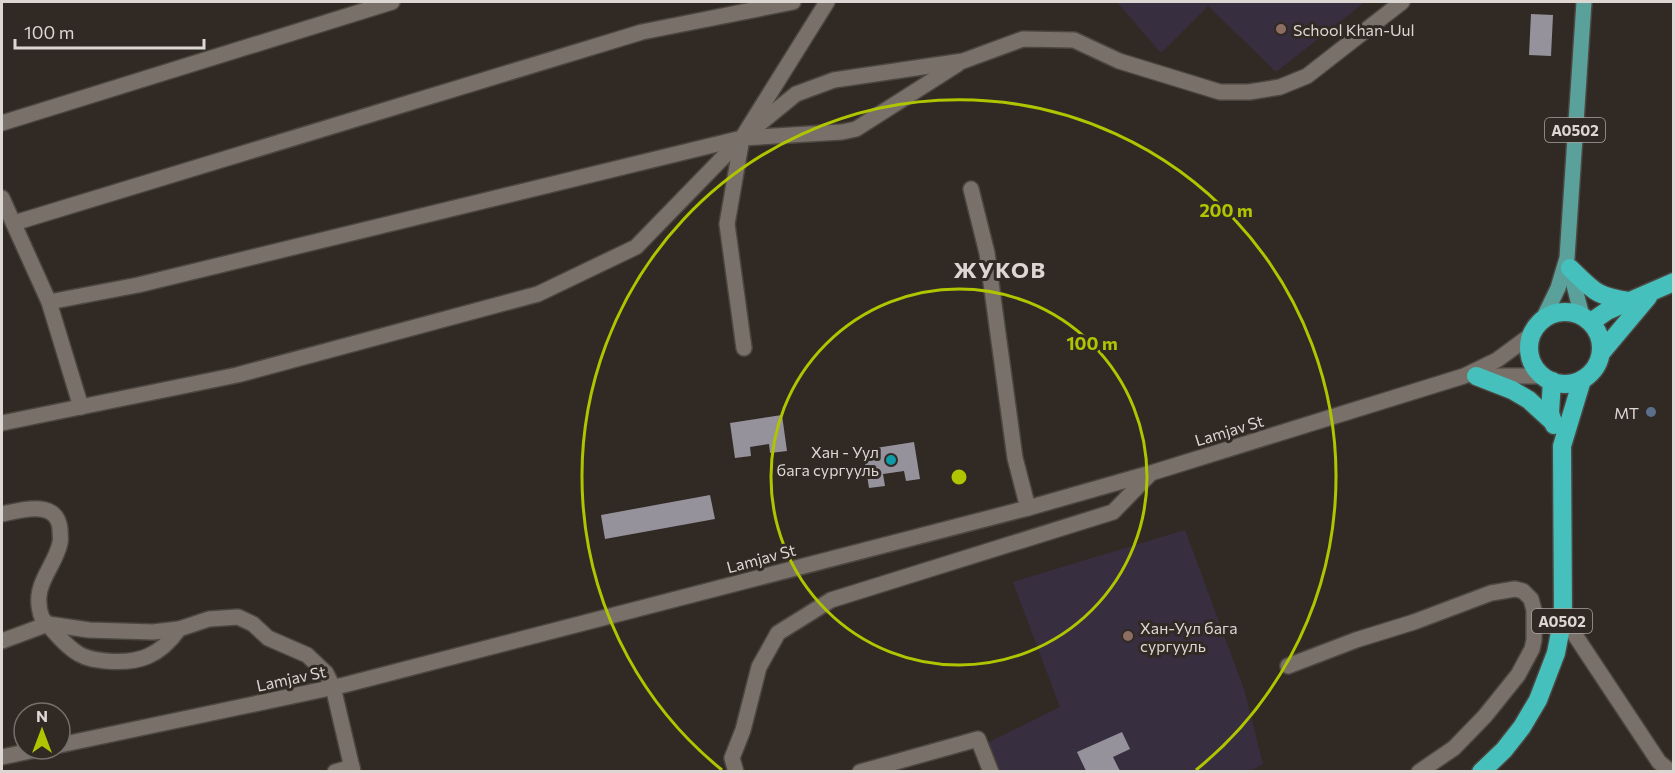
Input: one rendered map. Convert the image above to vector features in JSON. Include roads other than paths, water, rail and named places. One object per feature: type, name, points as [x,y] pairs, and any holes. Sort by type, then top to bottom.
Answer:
[{"type":"highway","points":[[1568,263],[1592,291],[1606,297],[1630,301]]},
{"type":"highway","points":[[1543,319],[1562,311],[1587,319],[1674,282]]},
{"type":"highway","points":[[1601,353],[1627,319],[1653,291]]},
{"type":"highway","name":"A0502","points":[[1531,335],[1543,319]]},
{"type":"highway","name":"A0502","points":[[1481,771],[1522,727],[1539,700],[1556,652],[1563,617],[1562,446],[1582,380],[1598,364],[1601,353],[1598,332],[1587,319]]},
{"type":"highway","points":[[1531,335],[1530,358],[1535,368],[1547,379],[1572,383],[1582,380]]},
{"type":"highway","points":[[1470,376],[1512,390],[1529,400],[1554,423]]},
{"type":"highway","name":"A0502","points":[[1547,379],[1550,412],[1562,446]]},
{"type":"main road","name":"A0502","points":[[1543,319],[1568,263],[1584,2]]},
{"type":"main road","name":"A0502","points":[[1568,263],[1587,319]]},
{"type":"street","points":[[2,123],[392,2]]},
{"type":"street","points":[[14,223],[642,32],[793,2]]},
{"type":"street","points":[[744,348],[727,224],[742,138],[827,2]]},
{"type":"street","points":[[2,423],[237,375],[538,294],[636,247],[742,138],[796,94],[834,80],[963,61],[1023,39],[1074,40],[1119,61],[1221,92],[1249,93],[1280,87],[1307,76],[1402,2]]},
{"type":"street","points":[[49,302],[138,285],[742,138],[842,132],[856,129],[963,61]]},
{"type":"street","points":[[971,189],[987,253],[1015,458],[1028,508]]},
{"type":"street","points":[[2,198],[49,302],[81,407]]},
{"type":"street","points":[[1470,376],[1508,353],[1531,335]]},
{"type":"street","points":[[1470,376],[1547,379]]},
{"type":"street","name":"Lamjav St","points":[[72,742],[333,687],[1028,508],[1470,376]]},
{"type":"street","points":[[736,771],[732,758],[743,730],[759,667],[778,633],[831,600],[1113,512],[1151,473]]},
{"type":"street","points":[[2,514],[41,509],[54,514],[59,520],[61,542],[43,577],[39,602],[42,618],[80,655],[116,662],[141,659],[168,644],[179,629]]},
{"type":"street","points":[[1288,666],[1491,593],[1515,589],[1523,591],[1531,599],[1534,610],[1534,640],[1532,649],[1518,675],[1485,716],[1454,748],[1419,771]]},
{"type":"street","points":[[2,641],[29,633],[48,624],[125,633],[179,629],[208,620],[238,617],[253,624],[268,638],[307,655],[326,673],[333,687],[353,769],[335,771]]},
{"type":"street","points":[[1563,617],[1659,762],[1671,771]]},
{"type":"street","points":[[860,771],[978,739],[991,771]]},
{"type":"place","name":"School Khan-Uul","points":[[1281,29]]},
{"type":"place","name":"MT","points":[[1651,412]]},
{"type":"place","name":"Хан - Уул бага сургууль","points":[[891,460]]},
{"type":"place","name":"Хан-Уул бага сургууль","points":[[1128,636]]},
{"type":"district","name":"ЖУКОВ","points":[[1000,269]]}]
